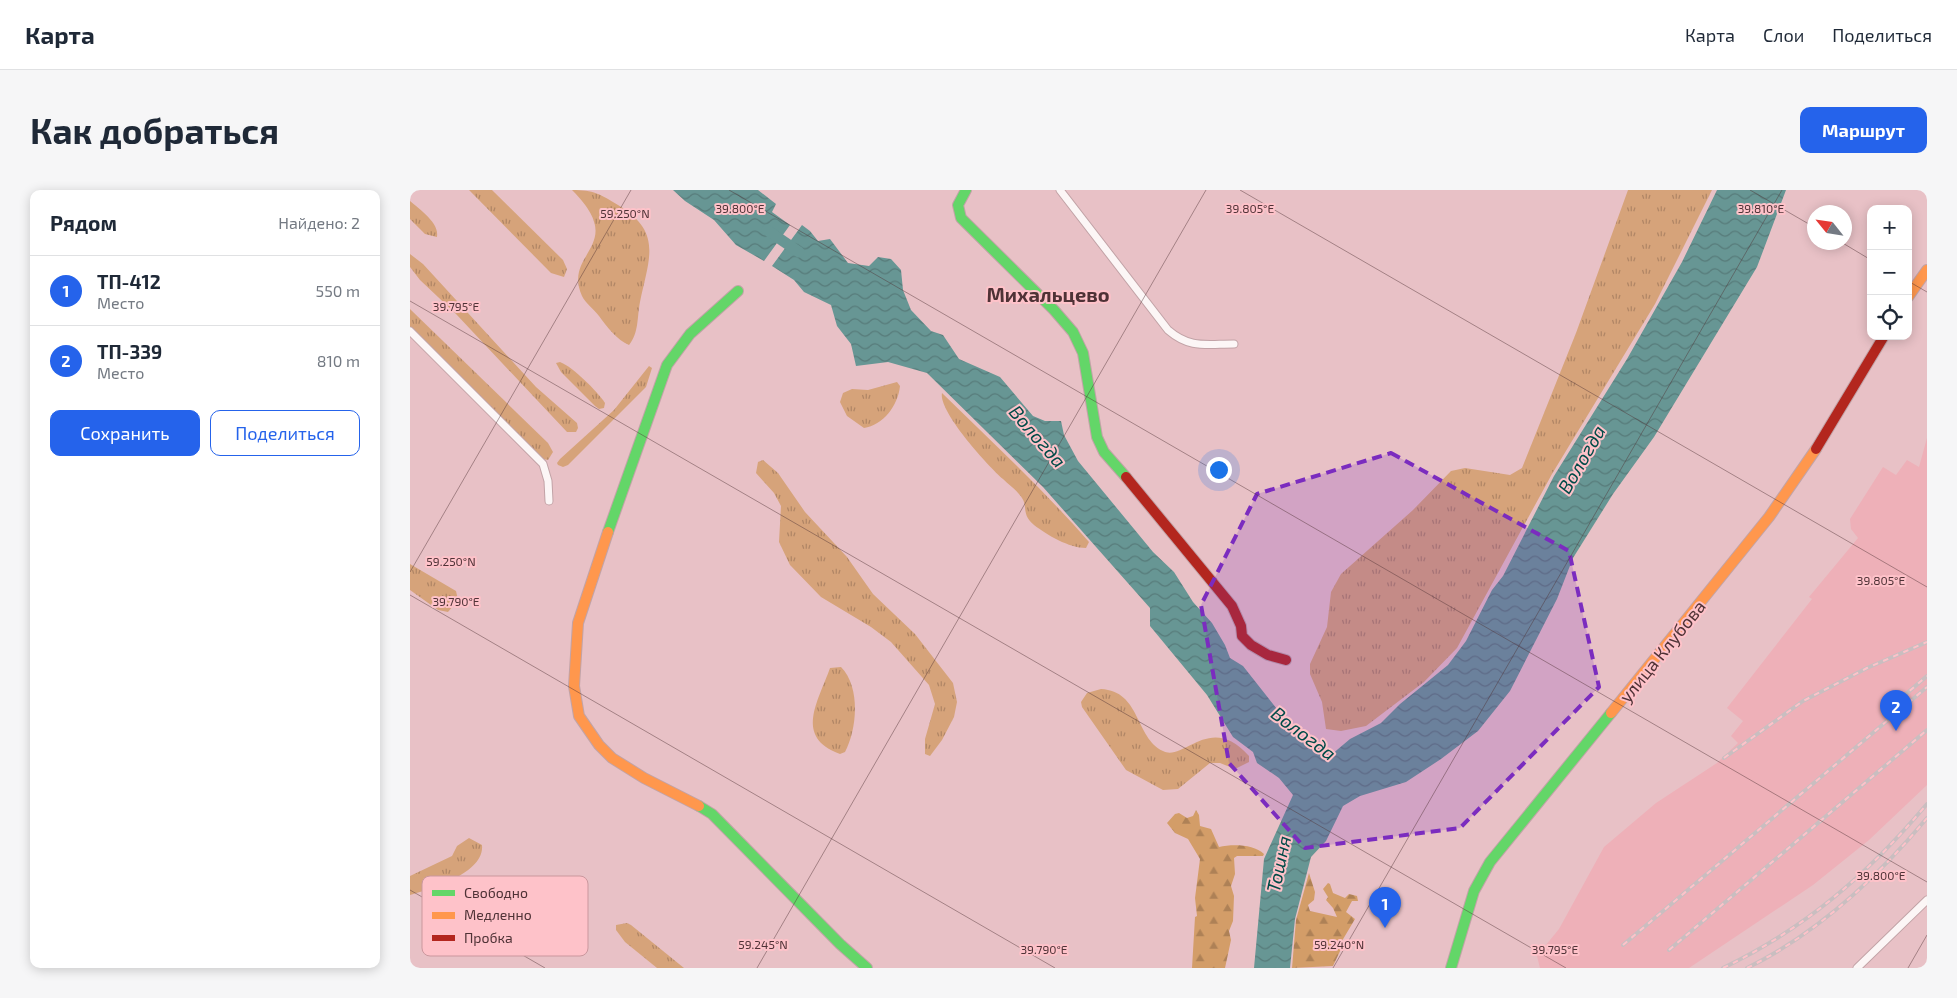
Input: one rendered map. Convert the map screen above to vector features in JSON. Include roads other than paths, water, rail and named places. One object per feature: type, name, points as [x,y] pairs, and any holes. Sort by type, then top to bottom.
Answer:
[{"type":"street","points":[[966,190],[958,205],[961,218],[1046,302],[1077,337],[1087,368],[1090,408],[1104,454],[1116,465],[1232,606],[1241,626],[1242,636],[1251,645],[1268,655],[1286,660]]},
{"type":"street","points":[[1060,190],[1168,330],[1180,340],[1194,344],[1234,344]]},
{"type":"street","points":[[1909,295],[1927,270]]},
{"type":"street","points":[[738,291],[686,338],[674,352],[667,365],[579,616],[574,636],[574,694],[578,716],[592,739],[608,757],[712,814],[840,944],[867,968]]},
{"type":"street","points":[[410,331],[543,464],[548,481],[549,501]]},
{"type":"street","name":"улица Клубова","points":[[1451,968],[1474,890],[1490,862],[1759,530],[1806,465],[1882,340]]},
{"type":"street","points":[[1857,968],[1927,900]]},
{"type":"water","points":[[673,190],[758,190],[776,204],[772,212],[790,225],[764,261],[736,245],[714,220],[685,201]]},
{"type":"water","name":"Тошня","points":[[1717,190],[1786,190],[1757,267],[1654,437],[1613,494],[1573,558],[1557,599],[1510,691],[1478,731],[1441,759],[1406,782],[1360,796],[1343,806],[1326,841],[1311,857],[1295,919],[1290,968],[1254,968],[1264,859],[1293,795],[1279,778],[1257,763],[1253,752],[1233,737],[1207,695],[1150,626],[1150,608],[1043,487],[927,373],[888,362],[856,366],[851,344],[837,326],[831,305],[804,292],[794,280],[772,266],[802,225],[818,241],[830,239],[848,263],[869,266],[878,257],[891,259],[901,270],[903,290],[911,310],[931,331],[943,335],[959,359],[1000,377],[1033,416],[1045,421],[1061,421],[1064,435],[1078,461],[1153,552],[1174,572],[1193,602],[1212,623],[1230,658],[1243,666],[1296,733],[1331,755],[1350,739],[1381,723],[1400,704],[1448,665],[1466,641],[1492,590],[1503,576],[1554,476],[1627,359],[1682,262]]},
{"type":"waterway","name":"Вологда","points":[[767,230],[799,252]]},
{"type":"railway","points":[[1724,758],[1803,701],[1867,668],[1927,642]]},
{"type":"railway","points":[[1893,705],[1927,676]]},
{"type":"railway","points":[[1623,945],[1927,687]]},
{"type":"railway","points":[[1669,950],[1927,730]]},
{"type":"railway","points":[[1723,968],[1782,935],[1834,897],[1882,854],[1927,804]]},
{"type":"railway","points":[[1747,968],[1798,938],[1845,902],[1888,862],[1927,818]]},
{"type":"place","name":"ТП-339","points":[[1896,731]]},
{"type":"place","name":"ТП-412","points":[[1385,928]]},
{"type":"district","name":"Михальцево","points":[[1048,294]]}]
